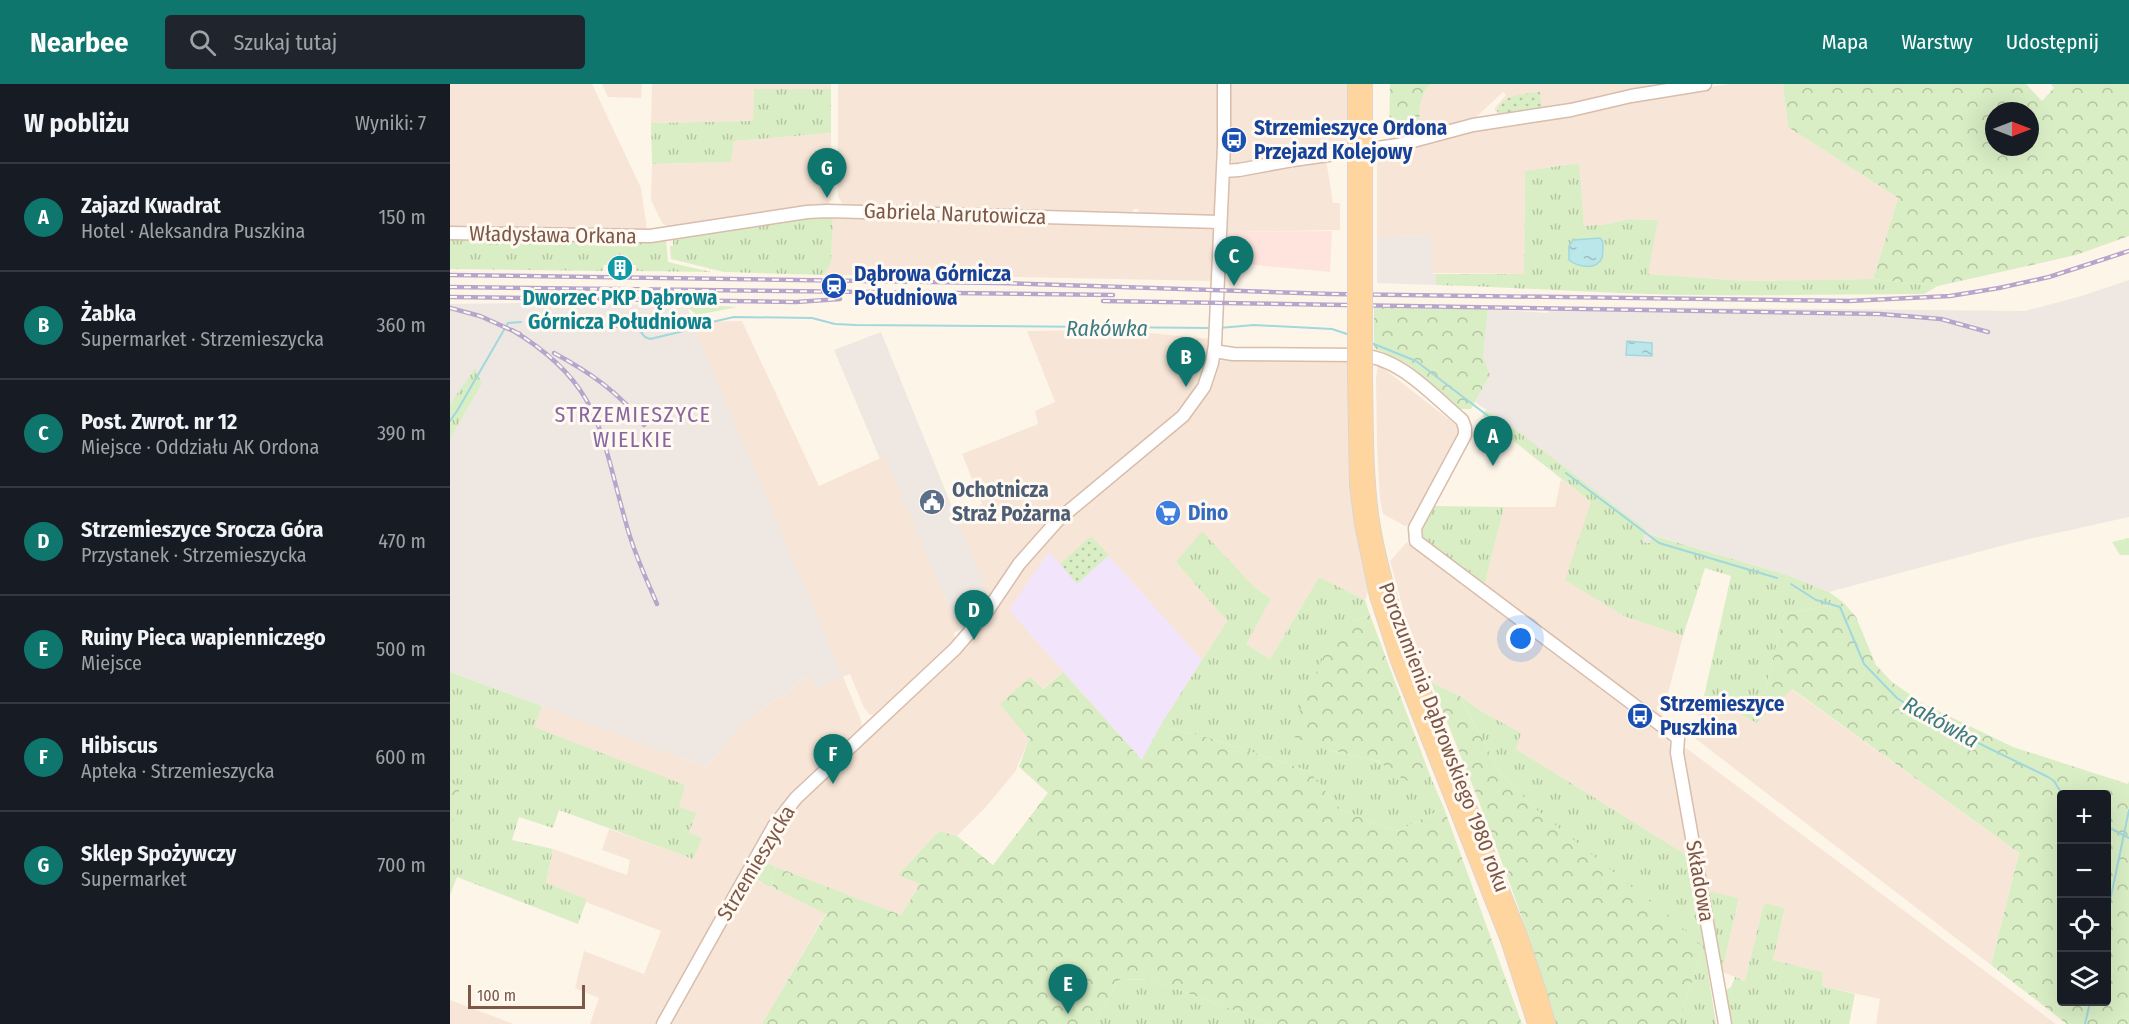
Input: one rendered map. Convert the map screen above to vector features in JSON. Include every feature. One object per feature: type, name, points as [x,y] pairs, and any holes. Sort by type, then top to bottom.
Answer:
[{"type":"main road","name":"Porozumienia Dąbrowskiego 1980 roku","points":[[1355,84],[1360,121],[1360,377],[1357,485],[1362,524],[1377,596],[1398,661],[1508,940],[1535,1024]]},
{"type":"main road","name":"Porozumienia Dąbrowskiego 1980 roku","points":[[1360,121],[1365,84]]},
{"type":"main road","name":"Porozumienia Dąbrowskiego 1980 roku","points":[[1360,377],[1372,522],[1388,593],[1401,634],[1520,936],[1548,1024]]},
{"type":"street","name":"Strzemieszycka","points":[[663,1024],[772,830],[793,801],[812,780],[951,654],[982,618],[1019,564],[1053,525],[1183,416],[1203,387],[1215,345],[1223,171],[1224,84]]},
{"type":"street","points":[[1223,171],[1249,169],[1293,160],[1405,144],[1473,125],[1571,110],[1646,93],[1705,84]]},
{"type":"street","name":"Gabriela Narutowicza","points":[[656,236],[818,211],[1220,222]]},
{"type":"street","name":"Władysława Orkana","points":[[450,233],[656,236]]},
{"type":"street","name":"Składowa","points":[[1215,345],[1233,354],[1370,356],[1389,362],[1462,420],[1466,431],[1415,528],[1414,534],[1418,543],[1678,738],[1677,753],[1725,1024]]},
{"type":"shaded area","points":[[450,84],[592,84],[641,188],[647,229],[450,227]]},
{"type":"shaded area","points":[[602,84],[642,84],[641,98],[608,97]]},
{"type":"shaded area","points":[[652,84],[831,84],[831,89],[754,90],[753,121],[651,123]]},
{"type":"shaded area","points":[[838,84],[1220,84],[1220,142],[1215,212],[1209,217],[1140,214],[1138,209],[1134,209],[1132,214],[847,206],[842,204],[838,196]]},
{"type":"shaded area","points":[[1228,84],[1348,84],[1348,148],[1233,165]]},
{"type":"shaded area","points":[[1430,84],[1682,84],[1584,104],[1499,116],[1494,109],[1506,95],[1503,92],[1473,120],[1423,136],[1418,115],[1420,99]]},
{"type":"shaded area","points":[[1729,84],[1783,84],[1788,127],[1898,198],[1873,279],[1747,281],[1647,274],[1658,220],[1628,219],[1584,226],[1578,163],[1525,171],[1524,274],[1431,273],[1431,236],[1396,235],[1396,238],[1377,238],[1377,156],[1379,152],[1474,128]]},
{"type":"shaded area","points":[[831,133],[831,200],[828,204],[667,226],[663,224],[651,200],[652,164],[731,162],[734,141]]},
{"type":"shaded area","points":[[1326,159],[1333,203],[1340,203],[1340,230],[1224,232],[1228,181],[1231,177]]},
{"type":"shaded area","points":[[833,215],[1211,227],[1214,231],[1213,281],[876,274],[875,267],[857,267],[857,275],[824,275],[831,263]]},
{"type":"shaded area","points":[[1332,231],[1330,272],[1223,262],[1224,232]]},
{"type":"shaded area","points":[[1396,235],[1431,236],[1431,273],[1436,274],[1436,285],[1377,283],[1377,238],[1396,238]]},
{"type":"shaded area","points":[[2129,280],[2129,517],[2012,543],[1829,592],[1787,575],[1653,535],[1650,543],[1643,542],[1645,530],[1523,435],[1475,402],[1490,375],[1483,357],[1488,309],[1548,313],[1549,306],[2025,311]]},
{"type":"shaded area","points":[[450,304],[687,305],[692,322],[843,677],[817,688],[810,676],[799,681],[788,693],[772,701],[742,725],[706,767],[450,672],[450,439],[482,384],[475,369],[450,404]]},
{"type":"shaded area","points":[[742,321],[819,486],[885,456],[954,619],[961,629],[954,633],[955,641],[921,676],[904,687],[873,715],[864,708],[850,674],[843,677],[861,720],[862,730],[806,781],[659,1024],[590,1024],[599,998],[575,988],[584,951],[644,974],[661,931],[586,902],[587,899],[546,883],[553,849],[627,875],[630,860],[602,850],[609,829],[693,859],[689,834],[679,807],[533,727],[542,706],[706,767],[742,725],[772,701],[788,693],[799,681],[810,676],[842,677],[692,322]]},
{"type":"shaded area","points":[[1119,330],[1211,339],[1202,380],[1197,383],[1181,412],[1068,507],[990,600],[954,515],[982,504],[962,454],[1038,424],[1035,411],[1055,402],[1027,331]]},
{"type":"shaded area","points":[[881,332],[990,600],[967,629],[961,629],[954,619],[885,457],[880,459],[834,350]]},
{"type":"shaded area","points":[[1226,358],[1351,358],[1369,589],[1365,600],[1319,577],[1270,659],[1246,644],[1271,599],[1253,586],[1176,562],[1227,621],[1160,726],[1142,760],[1063,672],[1042,689],[1029,739],[1015,772],[985,808],[957,836],[939,831],[899,874],[920,884],[901,915],[760,859],[794,805],[967,647],[999,607],[1024,569],[1024,564],[1056,528],[1177,428],[1216,364]]},
{"type":"shaded area","points":[[1378,364],[1460,428],[1460,436],[1414,524],[1405,526],[1383,514],[1380,500],[1377,447],[1376,378]]},
{"type":"shaded area","points":[[1561,479],[1591,502],[1626,617],[1683,636],[1662,716],[1484,587],[1504,507],[1555,507]]},
{"type":"shaded area","points":[[1091,536],[1202,660],[1160,726],[1142,760],[1009,610],[1049,552],[1060,564]]},
{"type":"shaded area","points":[[1407,542],[1669,741],[1690,857],[1516,749],[1520,733],[1484,713],[1460,696],[1431,682],[1405,616],[1390,561]]},
{"type":"shaded area","points":[[1791,689],[2019,853],[1991,965],[1692,736],[1704,696],[1757,723]]},
{"type":"shaded area","points":[[1686,748],[2056,1024],[1876,1024],[1880,999],[1822,986],[1823,972],[1773,960],[1785,909],[1764,903],[1745,981],[1722,972],[1739,899],[1708,891],[1682,752]]},
{"type":"shaded area","points":[[750,877],[826,913],[762,1024],[667,1024]]},
{"type":"shaded area","points":[[450,1000],[514,1024],[450,1024]]},
{"type":"green space","points":[[1390,84],[1430,84],[1423,96],[1420,108],[1422,134],[1389,141]]},
{"type":"green space","points":[[1783,84],[2026,84],[2042,101],[2054,88],[2051,84],[2129,84],[2129,236],[2076,255],[1938,286],[1873,279],[1898,198],[1788,127]]},
{"type":"green space","points":[[754,89],[831,89],[831,133],[734,141],[731,162],[652,164],[651,123],[753,121]]},
{"type":"green space","points":[[1540,92],[1542,109],[1501,115],[1497,111],[1500,105],[1509,98]]},
{"type":"green space","points":[[1579,163],[1584,226],[1628,219],[1658,220],[1648,274],[1747,281],[1873,279],[1938,286],[1924,294],[1719,295],[1436,285],[1436,274],[1524,274],[1525,171]]},
{"type":"green space","points":[[833,216],[831,263],[824,275],[724,272],[671,259],[670,246],[673,246],[673,239],[806,217]]},
{"type":"green space","points":[[450,238],[587,241],[588,245],[595,245],[595,241],[666,240],[668,262],[711,272],[636,271],[636,265],[604,265],[603,271],[450,269]]},
{"type":"green space","points":[[687,304],[737,307],[697,315],[688,308]]},
{"type":"green space","points":[[1374,308],[1488,309],[1483,357],[1490,375],[1471,409],[1460,409],[1409,365],[1374,348]]},
{"type":"green space","points":[[475,368],[482,384],[450,439],[450,404]]},
{"type":"green space","points":[[1486,410],[1523,435],[1646,530],[1643,542],[1650,543],[1652,535],[1787,575],[1829,592],[1844,603],[1784,614],[1757,723],[1704,696],[1731,576],[1705,568],[1683,636],[1626,617],[1565,580],[1591,502],[1482,416]]},
{"type":"green space","points":[[1434,506],[1504,507],[1484,587],[1424,542],[1423,528]]},
{"type":"green space","points":[[1202,531],[1253,586],[1271,599],[1246,644],[1270,659],[1319,577],[1365,600],[1370,615],[1352,622],[1329,750],[1376,761],[1405,780],[1420,781],[1431,778],[1444,808],[1398,831],[1341,810],[1309,771],[1210,738],[1160,726],[1227,621],[1176,562]]},
{"type":"green space","points":[[1091,536],[1109,555],[1077,584],[1060,564]]},
{"type":"green space","points":[[2129,538],[2129,555],[2120,555],[2112,542]]},
{"type":"green space","points":[[1844,603],[1856,617],[1876,665],[1892,682],[1924,704],[2013,747],[2128,784],[2129,781],[2129,1024],[2067,1024],[1991,965],[2019,853],[1792,689],[1757,723],[1784,614]]},
{"type":"green space","points":[[1370,615],[1431,778],[1417,783],[1404,780],[1378,761],[1329,750],[1289,735],[1329,644],[1352,622]]},
{"type":"green space","points":[[450,672],[542,706],[534,727],[685,785],[679,807],[696,813],[689,833],[702,838],[693,859],[559,810],[553,828],[519,817],[512,840],[553,849],[546,883],[587,899],[578,924],[457,877],[450,895],[450,828],[459,805],[459,790],[450,783]]},
{"type":"green space","points":[[1063,672],[1142,760],[1160,726],[1210,738],[1309,771],[1341,810],[1398,831],[1444,808],[1522,1024],[1271,1024],[1150,979],[1119,980],[1094,1024],[762,1024],[826,914],[773,888],[772,879],[776,867],[901,915],[920,884],[898,875],[939,831],[957,836],[993,865],[1048,793],[1019,767],[1029,739],[1000,704],[1030,677],[1043,689]]},
{"type":"green space","points":[[1431,682],[1460,696],[1500,773],[1533,807],[1691,935],[1703,948],[1678,1024],[1555,1024],[1514,894]]},
{"type":"green space","points":[[1460,696],[1484,713],[1521,733],[1516,749],[1690,857],[1716,1024],[1678,1024],[1703,948],[1533,807],[1500,773]]},
{"type":"green space","points":[[450,783],[459,790],[459,805],[450,828]]},
{"type":"green space","points":[[765,862],[776,867],[772,879],[773,888],[755,879]]},
{"type":"green space","points":[[1708,891],[1739,898],[1722,972]]},
{"type":"green space","points":[[1764,903],[1785,908],[1773,960],[1823,972],[1822,986],[1855,994],[1849,1024],[1732,1024],[1726,990],[1731,987],[1735,977],[1745,981]]},
{"type":"green space","points":[[1150,979],[1271,1024],[1094,1024],[1119,980]]},
{"type":"water","points":[[1600,238],[1603,242],[1602,258],[1596,265],[1582,266],[1569,260],[1569,246],[1573,240]]},
{"type":"water","points":[[1627,341],[1652,343],[1652,356],[1626,355]]},
{"type":"waterway","name":"Rakówka","points":[[703,324],[734,317],[812,318],[835,324],[856,325],[1210,328]]},
{"type":"waterway","name":"Rakówka","points":[[450,421],[508,323],[521,322]]},
{"type":"waterway","name":"Rakówka","points":[[533,323],[637,328]]},
{"type":"waterway","name":"Rakówka","points":[[1219,328],[1254,325],[1332,329],[1350,335]]},
{"type":"waterway","name":"Rakówka","points":[[640,331],[650,339],[684,331]]},
{"type":"waterway","name":"Rakówka","points":[[1369,342],[1416,361],[1488,416]]},
{"type":"waterway","name":"Rakówka","points":[[1566,473],[1659,543],[1777,578]]},
{"type":"waterway","name":"Rakówka","points":[[1791,584],[1816,600],[1840,607],[1864,664],[1897,698],[1927,718],[2048,777],[2054,781],[2060,790]]},
{"type":"waterway","points":[[2111,898],[2129,810]]},
{"type":"waterway","name":"Rakówka","points":[[2111,829],[2129,838]]},
{"type":"waterway","points":[[2085,1024],[2089,1006]]},
{"type":"railway","points":[[450,275],[1000,283],[1331,294],[1849,301],[1950,296],[1999,288],[2049,277],[2129,251]]},
{"type":"railway","points":[[450,287],[1113,295]]},
{"type":"railway","points":[[450,297],[796,302],[840,299]]},
{"type":"railway","points":[[1103,301],[1880,314],[1941,319],[1988,332]]},
{"type":"railway","points":[[450,308],[480,316],[520,334]]},
{"type":"railway","points":[[512,330],[542,350],[564,370],[581,391],[593,413],[632,544],[657,604]]},
{"type":"railway","points":[[554,353],[603,384],[624,402],[644,425]]},
{"type":"place","name":"Strzemieszyce Ordona Przejazd Kolejowy","points":[[1234,140]]},
{"type":"place","name":"Sklep Spożywczy","points":[[827,198]]},
{"type":"place","name":"Dworzec PKP Dąbrowa Górnicza Południowa","points":[[620,268]]},
{"type":"place","name":"Dąbrowa Górnicza Południowa","points":[[834,286]]},
{"type":"place","name":"Post. Zwrot. nr 12","points":[[1234,286]]},
{"type":"place","name":"Żabka","points":[[1186,387]]},
{"type":"place","name":"Zajazd Kwadrat","points":[[1493,466]]},
{"type":"place","name":"Ochotnicza Straż Pożarna","points":[[932,502]]},
{"type":"place","name":"Dino","points":[[1168,513]]},
{"type":"place","name":"Strzemieszyce Srocza Góra","points":[[974,640]]},
{"type":"place","name":"Strzemieszyce Puszkina","points":[[1640,716]]},
{"type":"place","name":"Hibiscus","points":[[833,784]]},
{"type":"place","name":"Ruiny Pieca wapienniczego","points":[[1068,1014]]},
{"type":"district","name":"STRZEMIESZYCE WIELKIE","points":[[633,426]]}]
